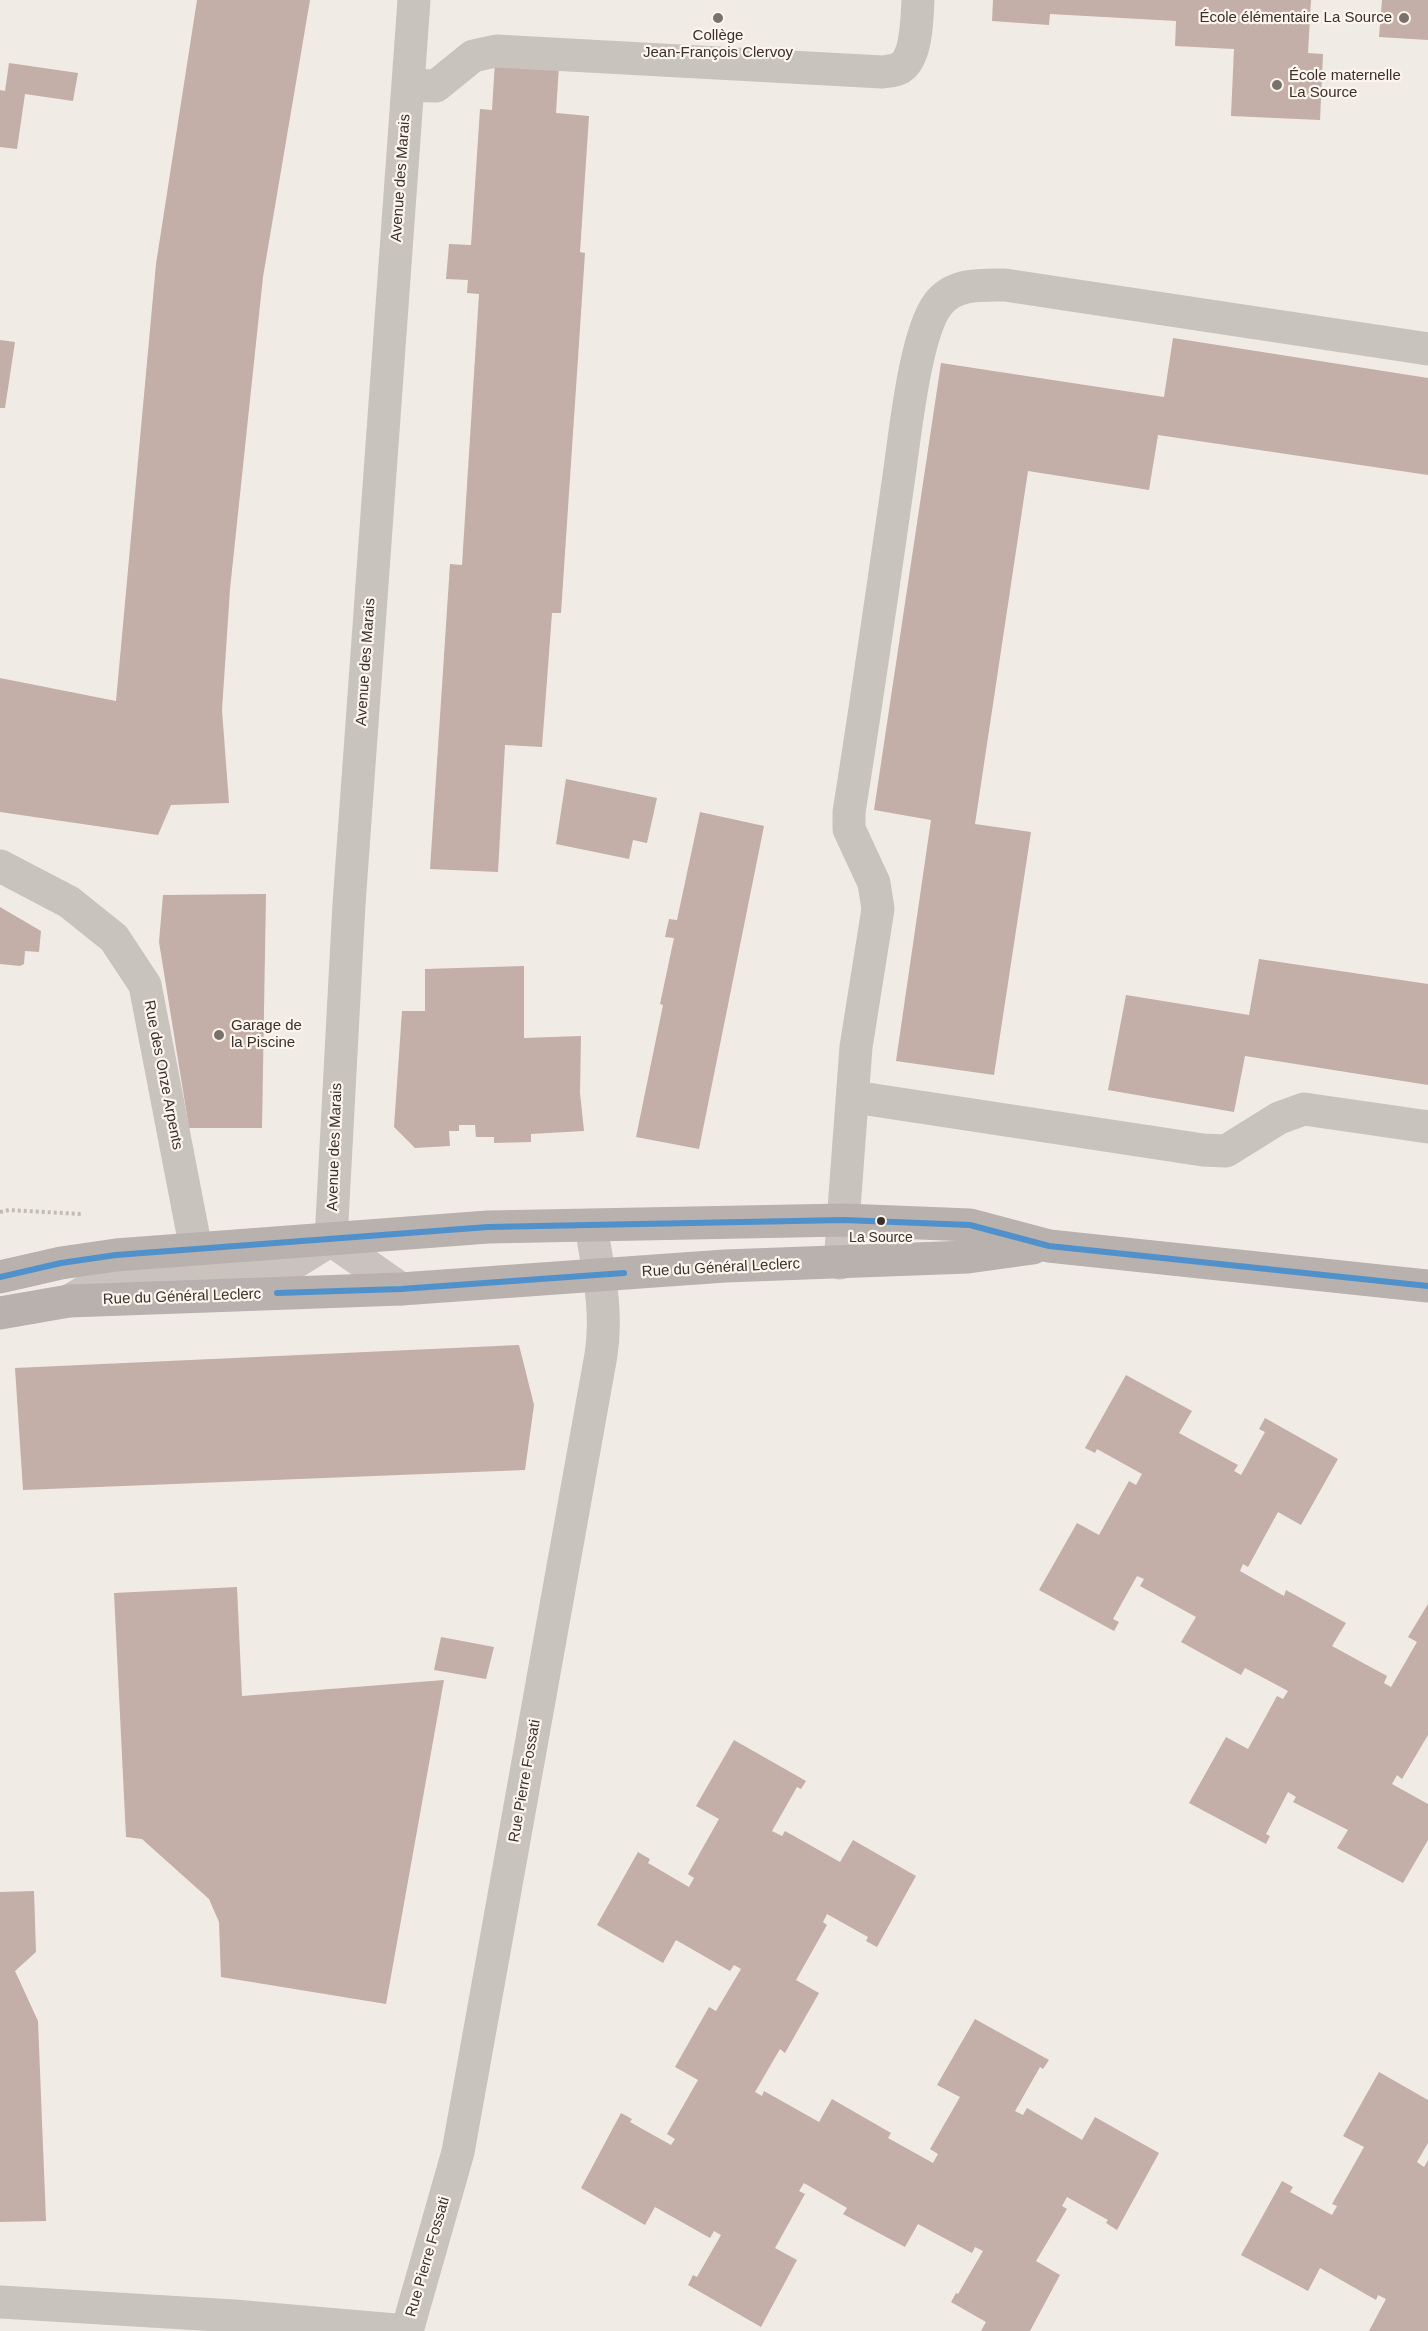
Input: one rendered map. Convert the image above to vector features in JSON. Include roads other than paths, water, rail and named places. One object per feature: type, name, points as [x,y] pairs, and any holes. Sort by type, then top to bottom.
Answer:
[{"type":"main road","name":"Rue du Général Leclerc","points":[[0,1277],[61,1263],[116,1255],[198,1259],[331,1240],[488,1227],[844,1220],[970,1225],[1049,1245],[1428,1286]]},
{"type":"main road","name":"Rue du Général Leclerc","points":[[0,1313],[69,1301],[401,1289],[725,1266],[968,1257],[1049,1245]]},
{"type":"street","name":"Avenue des Marais","points":[[331,1240],[349,904],[414,0]]},
{"type":"street","points":[[408,85],[436,86],[473,57],[496,51],[882,72],[899,69],[906,63],[915,39],[918,0]]},
{"type":"street","points":[[840,1263],[856,1047],[878,909],[874,883],[849,829],[849,812],[911,397],[928,321],[938,304],[951,291],[979,285],[1005,285],[1428,349]]},
{"type":"street","name":"Rue des Onze Arpents","points":[[0,866],[69,902],[114,938],[145,985],[198,1259]]},
{"type":"street","points":[[854,1097],[1226,1151],[1279,1118],[1304,1109],[1428,1127]]},
{"type":"street","name":"Rue Pierre Fossati","points":[[0,2302],[234,2324],[407,2331],[458,2152],[605,1332],[591,1226]]},
{"type":"street","points":[[331,1240],[401,1289]]},
{"type":"street","name":"Rue du Général Leclerc","points":[[69,1301],[111,1276],[198,1259]]},
{"type":"place","name":"Collège Jean-François Clervoy","points":[[718,18]]},
{"type":"place","name":"École élémentaire La Source","points":[[1404,18]]},
{"type":"place","name":"École maternelle La Source","points":[[1277,85]]},
{"type":"place","name":"Garage de la Piscine","points":[[219,1035]]},
{"type":"place","name":"La Source","points":[[881,1221]]}]
